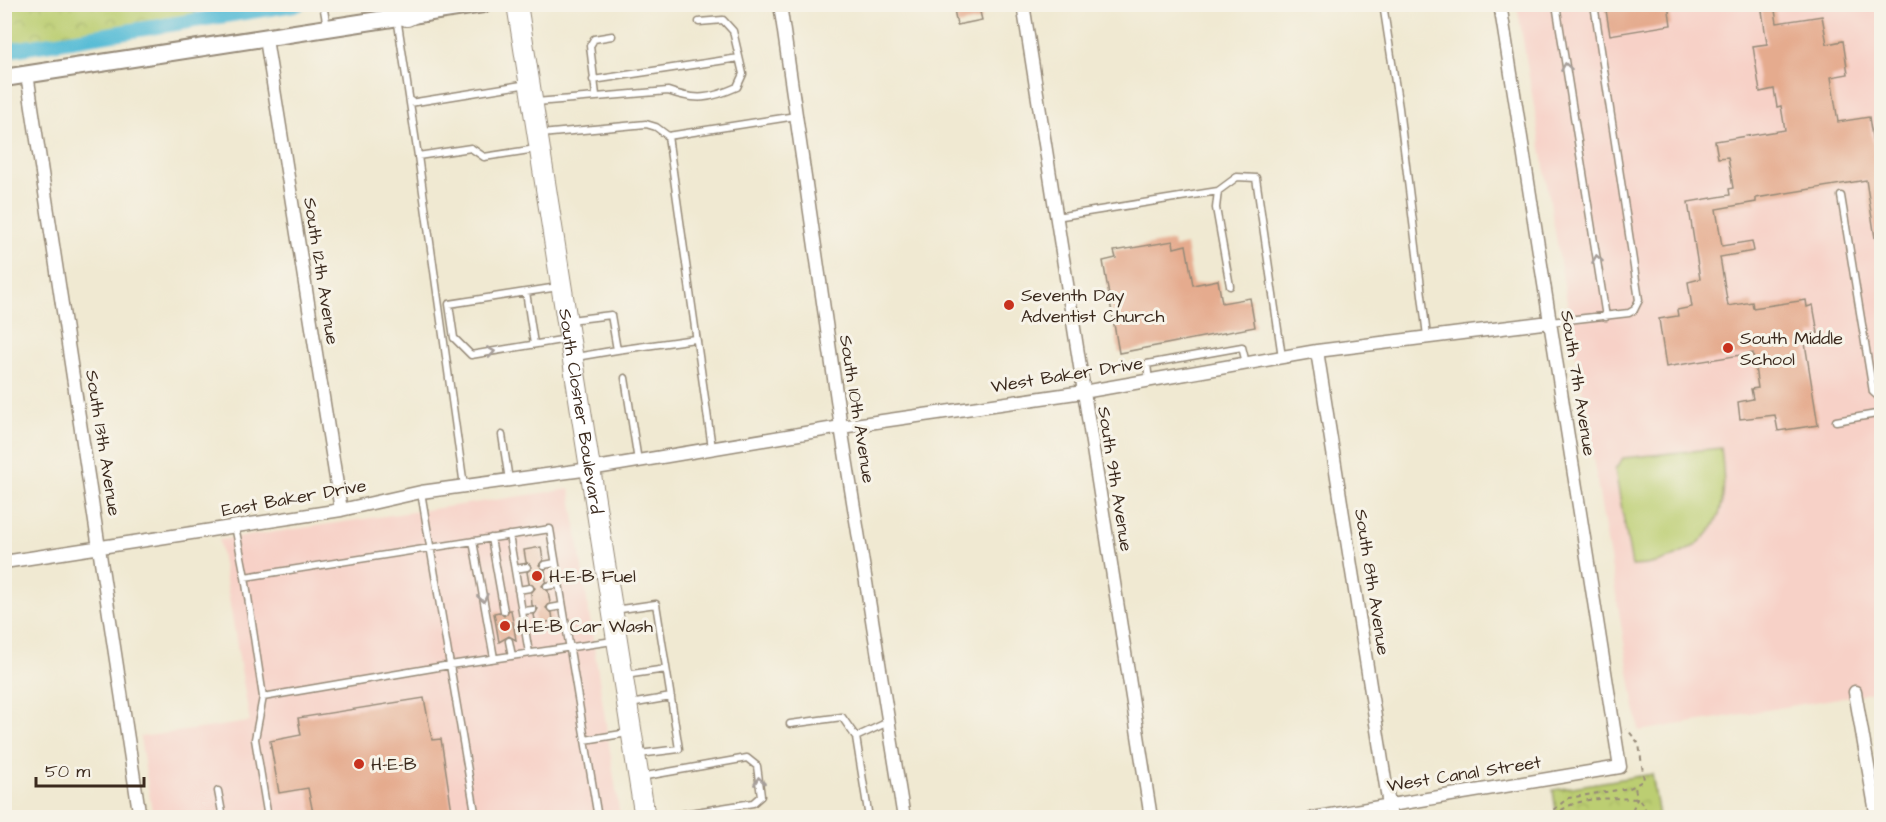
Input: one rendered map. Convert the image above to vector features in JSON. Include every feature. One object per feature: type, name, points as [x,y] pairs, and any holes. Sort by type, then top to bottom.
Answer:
[{"type":"main road","points":[[402,16],[432,4]]},
{"type":"main road","points":[[4,78],[483,4]]},
{"type":"main road","name":"South Closner Boulevard","points":[[517,4],[645,818]]},
{"type":"street","name":"South 10th Avenue","points":[[780,4],[841,427],[904,818]]},
{"type":"street","name":"South 9th Avenue","points":[[1023,4],[1151,818]]},
{"type":"street","name":"South 7th Avenue","points":[[1500,4],[1620,767]]},
{"type":"street","name":"South 12th Avenue","points":[[266,39],[341,510]]},
{"type":"street","name":"South 13th Avenue","points":[[27,74],[101,548],[140,818]]},
{"type":"street","name":"West Baker Drive","points":[[590,468],[841,427],[1083,393],[1317,351],[1551,322]]},
{"type":"street","name":"South 8th Avenue","points":[[1317,351],[1390,811]]},
{"type":"street","name":"East Baker Drive","points":[[4,562],[341,510],[421,492],[590,468]]},
{"type":"street","points":[[1856,692],[1876,818]]},
{"type":"street","name":"West Canal Street","points":[[1313,818],[1390,811],[1620,767]]},
{"type":"lane","points":[[323,4],[327,28]]},
{"type":"lane","points":[[1383,4],[1399,108],[1427,336]]},
{"type":"lane","points":[[1556,4],[1606,317]]},
{"type":"lane","points":[[1551,322],[1629,313],[1634,310],[1639,300],[1594,4]]},
{"type":"lane","points":[[402,16],[410,103],[464,486]]},
{"type":"lane","points":[[410,103],[531,93],[596,95],[668,91],[688,98],[716,96],[737,87],[743,74],[733,31],[723,20],[699,22]]},
{"type":"lane","points":[[596,95],[590,46],[594,39],[612,36]]},
{"type":"lane","points":[[593,80],[739,58]]},
{"type":"lane","points":[[668,136],[796,116]]},
{"type":"lane","points":[[418,156],[471,148],[484,157],[539,141],[646,124],[656,127],[668,136],[712,448]]},
{"type":"lane","points":[[1056,217],[1218,191],[1237,177],[1256,178],[1282,357]]},
{"type":"lane","points":[[1218,191],[1216,208],[1230,286]]},
{"type":"lane","points":[[1841,196],[1872,386],[1881,400]]},
{"type":"lane","points":[[561,286],[449,304],[454,338],[471,355],[570,339],[611,315],[617,350]]},
{"type":"lane","points":[[526,292],[534,345]]},
{"type":"lane","points":[[570,339],[617,350],[695,339]]},
{"type":"lane","points":[[626,378],[638,461]]},
{"type":"lane","points":[[1836,421],[1881,413]]},
{"type":"lane","points":[[502,435],[509,480]]},
{"type":"lane","points":[[421,492],[476,818]]},
{"type":"lane","points":[[235,526],[263,697],[255,740],[268,818]]},
{"type":"lane","points":[[245,577],[549,529],[598,818]]},
{"type":"lane","points":[[509,535],[529,653]]},
{"type":"lane","points":[[491,538],[504,611]]},
{"type":"lane","points":[[473,541],[494,658]]},
{"type":"lane","points":[[544,565],[555,563]]},
{"type":"lane","points":[[515,568],[526,567]]},
{"type":"lane","points":[[547,586],[559,584]]},
{"type":"lane","points":[[518,590],[530,588]]},
{"type":"lane","points":[[613,611],[656,604],[679,749],[635,754]]},
{"type":"lane","points":[[551,608],[562,606]]},
{"type":"lane","points":[[522,611],[533,610]]},
{"type":"lane","points":[[509,641],[512,656]]},
{"type":"lane","points":[[263,697],[494,658],[617,641]]},
{"type":"lane","points":[[623,675],[666,669]]},
{"type":"lane","points":[[627,704],[671,697]]},
{"type":"lane","points":[[790,724],[842,717],[856,737],[869,818]]},
{"type":"lane","points":[[856,737],[889,722]]},
{"type":"lane","points":[[585,740],[632,732]]},
{"type":"lane","points":[[639,777],[747,758],[757,766],[761,796],[753,803],[658,818]]},
{"type":"lane","points":[[218,791],[222,818]]},
{"type":"path","points":[[1629,818],[1637,799],[1635,787]]},
{"type":"path","points":[[1559,818],[1559,812],[1571,803],[1637,799],[1645,805],[1651,818]]},
{"type":"shaded area","name":"South Middle School","points":[[1517,5],[1881,5],[1881,691],[1639,731]]},
{"type":"shaded area","points":[[570,489],[620,817],[153,817],[140,737],[250,722],[219,540]]},
{"type":"green space","points":[[5,4],[194,5],[196,20],[5,50]]},
{"type":"green space","points":[[1721,448],[1723,493],[1717,520],[1710,531],[1700,542],[1673,558],[1653,564],[1632,566],[1615,470],[1623,458]]},
{"type":"green space","points":[[1652,774],[1659,817],[1557,817],[1553,790]]},
{"type":"building","points":[[953,4],[978,4],[982,20],[957,25]]},
{"type":"building","points":[[1605,4],[1668,4],[1671,25],[1610,35]]},
{"type":"building","points":[[1761,4],[1774,4],[1777,23],[1822,16],[1827,44],[1843,41],[1848,74],[1831,77],[1838,122],[1869,117],[1881,197],[1881,237],[1875,238],[1866,180],[1756,198],[1756,202],[1716,209],[1722,246],[1752,241],[1754,251],[1720,257],[1728,306],[1752,302],[1753,308],[1806,300],[1807,307],[1813,305],[1818,333],[1811,334],[1812,342],[1805,343],[1818,425],[1778,431],[1775,415],[1740,419],[1738,402],[1753,399],[1751,389],[1758,388],[1753,353],[1666,367],[1659,319],[1678,316],[1677,310],[1692,307],[1688,282],[1700,279],[1688,202],[1730,195],[1729,189],[1733,188],[1728,157],[1718,158],[1715,141],[1785,130],[1781,106],[1777,107],[1774,89],[1760,92],[1753,46],[1767,44]]},
{"type":"building","points":[[1173,241],[1174,248],[1186,245],[1193,285],[1218,280],[1222,303],[1250,298],[1255,327],[1119,353],[1103,261],[1116,258],[1114,251]]},
{"type":"building","name":"H-E-B Fuel","points":[[541,547],[543,560],[539,565],[545,570],[546,581],[542,586],[548,591],[550,603],[546,608],[552,613],[553,621],[536,624],[534,615],[538,609],[532,605],[531,593],[535,588],[529,583],[527,572],[532,567],[526,562],[524,550]]},
{"type":"building","name":"H-E-B Car Wash","points":[[511,610],[516,640],[509,636],[499,642],[494,613],[499,612],[504,616]]},
{"type":"building","name":"H-E-B","points":[[424,698],[432,740],[441,739],[453,818],[314,818],[308,788],[279,793],[270,741],[301,735],[298,718]]},
{"type":"waterway","points":[[4,51],[298,4]]},
{"type":"place","name":"Seventh Day Adventist Church","points":[[1009,305]]},
{"type":"place","name":"South Middle School","points":[[1728,348]]},
{"type":"place","name":"H-E-B Fuel","points":[[537,576]]},
{"type":"place","name":"H-E-B Car Wash","points":[[505,626]]},
{"type":"place","name":"H-E-B","points":[[359,764]]}]
